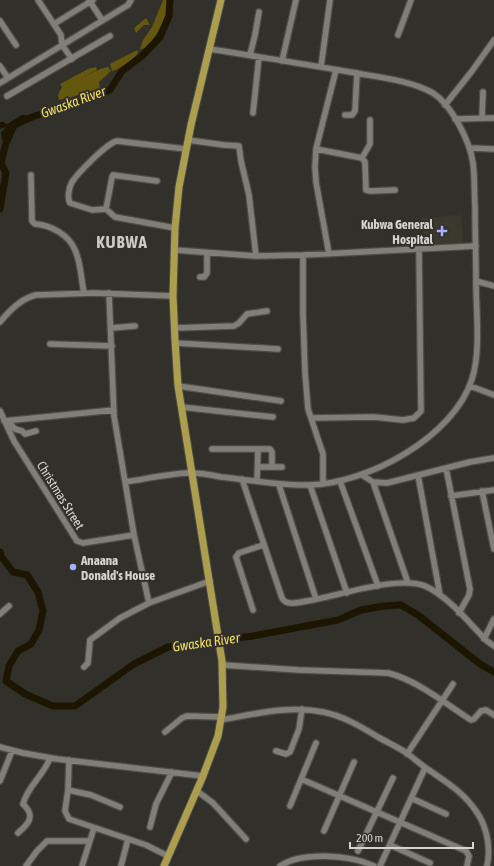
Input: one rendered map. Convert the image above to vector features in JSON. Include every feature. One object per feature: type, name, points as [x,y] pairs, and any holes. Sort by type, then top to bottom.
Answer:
[{"type":"main road","points":[[164,866],[197,791],[218,736],[224,694],[222,655],[178,386],[173,296],[177,201],[188,140],[208,49],[221,0]]},
{"type":"street","points":[[38,0],[61,35],[62,45],[72,59]]},
{"type":"street","points":[[54,24],[91,0],[102,20]]},
{"type":"street","points":[[0,83],[128,5],[131,0]]},
{"type":"street","points":[[282,61],[296,0]]},
{"type":"street","points":[[321,67],[330,0]]},
{"type":"street","points":[[398,35],[411,0]]},
{"type":"street","points":[[250,55],[256,35],[259,12]]},
{"type":"street","points":[[0,21],[16,45]]},
{"type":"street","points":[[7,96],[110,36]]},
{"type":"street","points":[[445,105],[472,72],[494,40]]},
{"type":"street","points":[[125,482],[192,473],[279,484],[310,486],[340,481],[362,475],[394,460],[426,440],[447,421],[464,399],[470,386],[475,365],[476,246],[474,169],[470,148],[455,119],[445,105],[436,95],[424,89],[402,82],[321,67],[208,49]]},
{"type":"street","points":[[253,113],[259,57]]},
{"type":"street","points":[[0,66],[8,78]]},
{"type":"street","points":[[329,254],[316,182],[316,149],[336,70]]},
{"type":"street","points":[[345,115],[352,115],[355,111],[356,73]]},
{"type":"street","points":[[482,118],[483,92]]},
{"type":"street","points":[[455,119],[494,118]]},
{"type":"street","points":[[362,158],[370,144],[370,120]]},
{"type":"street","points":[[188,140],[224,145],[237,145],[240,147],[241,161],[249,195],[256,256]]},
{"type":"street","points":[[175,228],[115,217],[106,209],[92,210],[70,203],[68,198],[71,183],[102,150],[114,142],[117,141],[186,150]]},
{"type":"street","points":[[470,148],[494,149]]},
{"type":"street","points":[[316,149],[362,158],[365,162],[366,190],[395,190]]},
{"type":"street","points":[[31,175],[32,221],[33,223],[43,224],[66,237],[76,253],[84,292]]},
{"type":"street","points":[[106,209],[113,175],[157,181]]},
{"type":"street","points":[[174,250],[256,256],[329,254],[476,246]]},
{"type":"street","points":[[312,418],[374,417],[404,420],[414,418],[421,412],[419,249]]},
{"type":"street","points":[[200,277],[204,277],[207,273],[207,252]]},
{"type":"street","points":[[303,255],[303,314],[308,409],[323,454],[323,484]]},
{"type":"street","points":[[476,281],[494,286]]},
{"type":"street","points":[[0,322],[14,308],[32,296],[84,292],[173,296]]},
{"type":"street","points":[[109,293],[114,410],[134,535],[150,603]]},
{"type":"street","points":[[174,328],[234,326],[239,324],[246,314],[267,310]]},
{"type":"street","points":[[111,328],[135,326]]},
{"type":"street","points":[[175,343],[278,349]]},
{"type":"street","points":[[50,344],[112,346]]},
{"type":"street","points":[[178,386],[281,401]]},
{"type":"street","points":[[470,386],[494,395]]},
{"type":"street","points":[[181,407],[273,417]]},
{"type":"street","points":[[6,421],[114,410]]},
{"type":"street","name":"Christmas Street","points":[[0,411],[6,421],[14,441],[77,541],[83,543],[134,535]]},
{"type":"street","points":[[6,421],[14,430],[22,431],[25,434],[36,431]]},
{"type":"street","points":[[212,449],[270,450],[272,452],[272,467]]},
{"type":"street","points":[[257,481],[258,449]]},
{"type":"street","points":[[362,475],[373,482],[387,483],[470,462],[494,458]]},
{"type":"street","points":[[258,467],[282,467]]},
{"type":"street","points":[[446,468],[470,589],[469,595],[459,613]]},
{"type":"street","points":[[418,475],[440,595]]},
{"type":"street","points":[[242,479],[263,545],[284,601],[291,603],[378,586],[408,583],[424,586],[440,595],[484,639],[494,646]]},
{"type":"street","points":[[340,481],[378,586]]},
{"type":"street","points":[[373,482],[408,583]]},
{"type":"street","points":[[279,484],[316,599]]},
{"type":"street","points":[[310,486],[347,593]]},
{"type":"street","points":[[451,496],[494,490]]},
{"type":"street","points":[[482,491],[491,521],[494,550]]},
{"type":"street","points":[[253,610],[236,557],[239,553],[263,545]]},
{"type":"street","points":[[84,667],[88,663],[90,640],[120,618],[150,603],[210,581]]},
{"type":"street","points":[[0,614],[9,606]]},
{"type":"street","points":[[484,639],[494,619]]},
{"type":"street","points":[[223,665],[299,670],[388,673],[406,679],[471,720],[474,719],[481,711],[486,710],[494,715]]},
{"type":"street","points":[[407,754],[452,684]]},
{"type":"street","points":[[276,751],[286,754],[290,752],[298,729],[302,709]]},
{"type":"street","points":[[166,732],[182,718],[188,716],[221,718],[277,710],[302,709],[324,712],[350,721],[407,754],[456,789],[464,797],[478,814],[486,833],[490,864]]},
{"type":"street","points":[[290,806],[300,779],[316,744]]},
{"type":"street","points":[[0,747],[12,751],[50,758],[203,776]]},
{"type":"street","points":[[0,781],[12,751]]},
{"type":"street","points":[[18,833],[28,822],[30,817],[29,812],[23,804],[24,799],[46,768],[50,758]]},
{"type":"street","points":[[69,760],[68,790],[65,811],[67,816],[74,821],[146,845],[168,856]]},
{"type":"street","points":[[324,831],[354,762]]},
{"type":"street","points":[[380,866],[425,768]]},
{"type":"street","points":[[150,827],[156,804],[172,772]]},
{"type":"street","points":[[358,851],[393,778]]},
{"type":"street","points":[[300,779],[466,851],[469,856],[467,866]]},
{"type":"street","points":[[68,790],[90,795],[120,807]]},
{"type":"street","points":[[197,791],[212,803],[246,839]]},
{"type":"street","points":[[411,798],[446,814]]},
{"type":"street","points":[[82,866],[94,828]]},
{"type":"street","points":[[121,866],[128,839]]},
{"type":"street","points":[[26,866],[34,855],[47,842],[89,841]]},
{"type":"street","points":[[390,845],[430,863]]},
{"type":"street","points":[[280,866],[291,860],[316,857],[347,858],[374,866]]},
{"type":"shaded area","points":[[163,0],[168,0],[167,14],[159,30],[147,48],[140,49],[143,40],[152,27]]},
{"type":"shaded area","points":[[146,18],[150,25],[144,25],[136,33],[134,28]]},
{"type":"shaded area","points":[[137,50],[138,53],[136,56],[123,66],[112,71],[110,64]]},
{"type":"shaded area","points":[[96,67],[97,70],[79,79],[100,69],[108,67],[111,71],[99,82],[100,89],[59,100],[58,95],[62,87],[60,84],[88,69]]},
{"type":"shaded area","points":[[21,115],[26,115],[28,117],[13,125],[5,142],[2,140],[1,133],[6,127],[0,129],[0,122],[4,122],[6,124],[9,123]]},
{"type":"shaded area","name":"Kubwa General Hospital","points":[[461,215],[463,243],[424,246],[422,218]]},
{"type":"waterway","name":"Gwaska River","points":[[0,209],[6,173],[1,163],[6,143],[14,125],[32,117],[110,90],[122,71],[142,56],[160,37],[169,16],[170,0]]},
{"type":"waterway","name":"Gwaska River","points":[[0,552],[1,556],[13,572],[27,575],[38,592],[43,611],[39,630],[31,644],[18,651],[9,666],[6,681],[25,694],[53,706],[75,706],[134,664],[168,647],[253,636],[338,620],[361,610],[384,606],[401,605],[418,615],[480,664],[494,672]]},
{"type":"place","name":"Kubwa General Hospital","points":[[442,231]]},
{"type":"place","name":"Anaana Donald's House","points":[[73,567]]},
{"type":"district","name":"KUBWA","points":[[122,242]]}]
